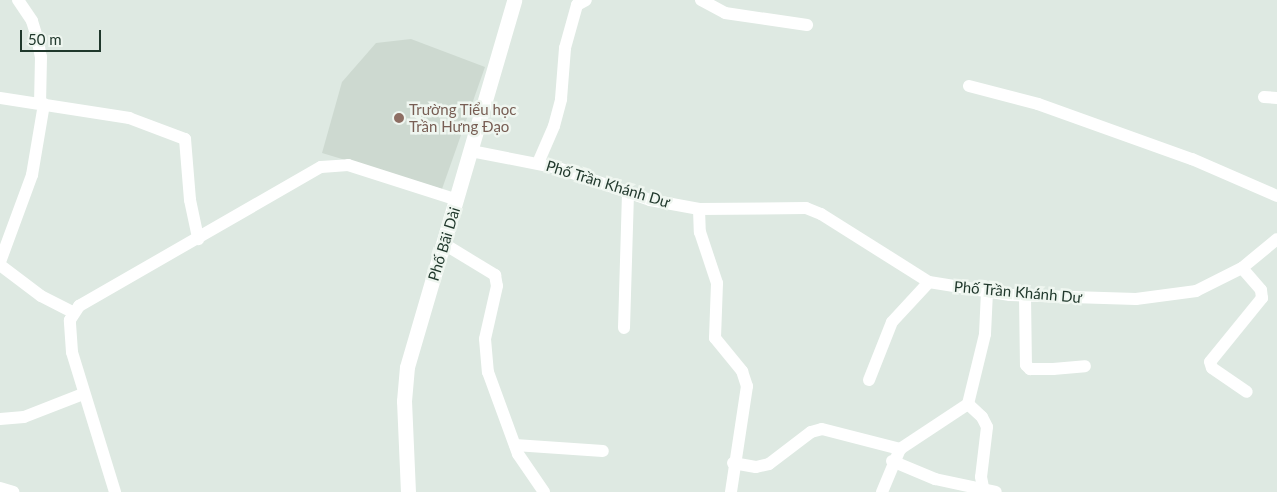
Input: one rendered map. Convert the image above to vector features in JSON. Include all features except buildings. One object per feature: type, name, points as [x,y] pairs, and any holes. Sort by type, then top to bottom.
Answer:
[{"type":"street","points":[[18,0],[32,21],[37,37],[41,57],[42,104],[30,181],[0,264],[41,296],[72,312]]},
{"type":"street","name":"Phố Bãi Dài","points":[[408,492],[404,401],[407,367],[458,200],[514,0]]},
{"type":"street","points":[[538,163],[556,117],[565,48],[577,5],[586,0]]},
{"type":"street","points":[[701,0],[725,13],[807,25]]},
{"type":"street","points":[[969,86],[1038,104],[1120,133],[1192,159],[1277,196]]},
{"type":"street","points":[[0,98],[129,118],[185,139],[198,239]]},
{"type":"street","name":"Phố Trần Khánh Dư","points":[[471,151],[538,163],[628,193],[699,209],[806,208],[821,214],[929,282],[987,292],[1089,299],[1165,296],[1196,291],[1242,268],[1277,239]]},
{"type":"street","points":[[115,492],[83,394],[70,339],[72,312],[87,301],[198,239],[313,169],[330,165],[348,165],[458,200]]},
{"type":"street","points":[[624,328],[628,193]]},
{"type":"street","points":[[699,209],[700,232],[718,283],[715,338],[742,371],[747,386],[731,492]]},
{"type":"street","points":[[444,244],[491,270],[497,279],[485,352],[488,372],[523,463],[544,492]]},
{"type":"street","points":[[1242,268],[1261,290],[1262,298],[1210,362],[1212,368],[1247,392]]},
{"type":"street","points":[[870,380],[892,322],[929,282]]},
{"type":"street","points":[[882,492],[892,461],[900,449],[968,404],[985,334],[987,292]]},
{"type":"street","points":[[1025,296],[1026,365],[1030,369],[1085,366]]},
{"type":"street","points":[[0,419],[24,417],[83,394]]},
{"type":"street","points":[[968,404],[982,417],[987,427],[983,490]]},
{"type":"street","points":[[734,463],[756,467],[769,464],[811,432],[822,429],[900,449]]},
{"type":"street","points":[[515,445],[603,451]]},
{"type":"street","points":[[892,461],[935,479],[996,492]]},
{"type":"street","points":[[0,488],[13,492]]},
{"type":"shaded area","name":"Trường Tiểu học Trần Hưng Đạo","points":[[411,39],[485,67],[442,189],[322,153],[342,82],[376,43]]},
{"type":"place","name":"Trường Tiểu học Trần Hưng Đạo","points":[[399,118]]}]
